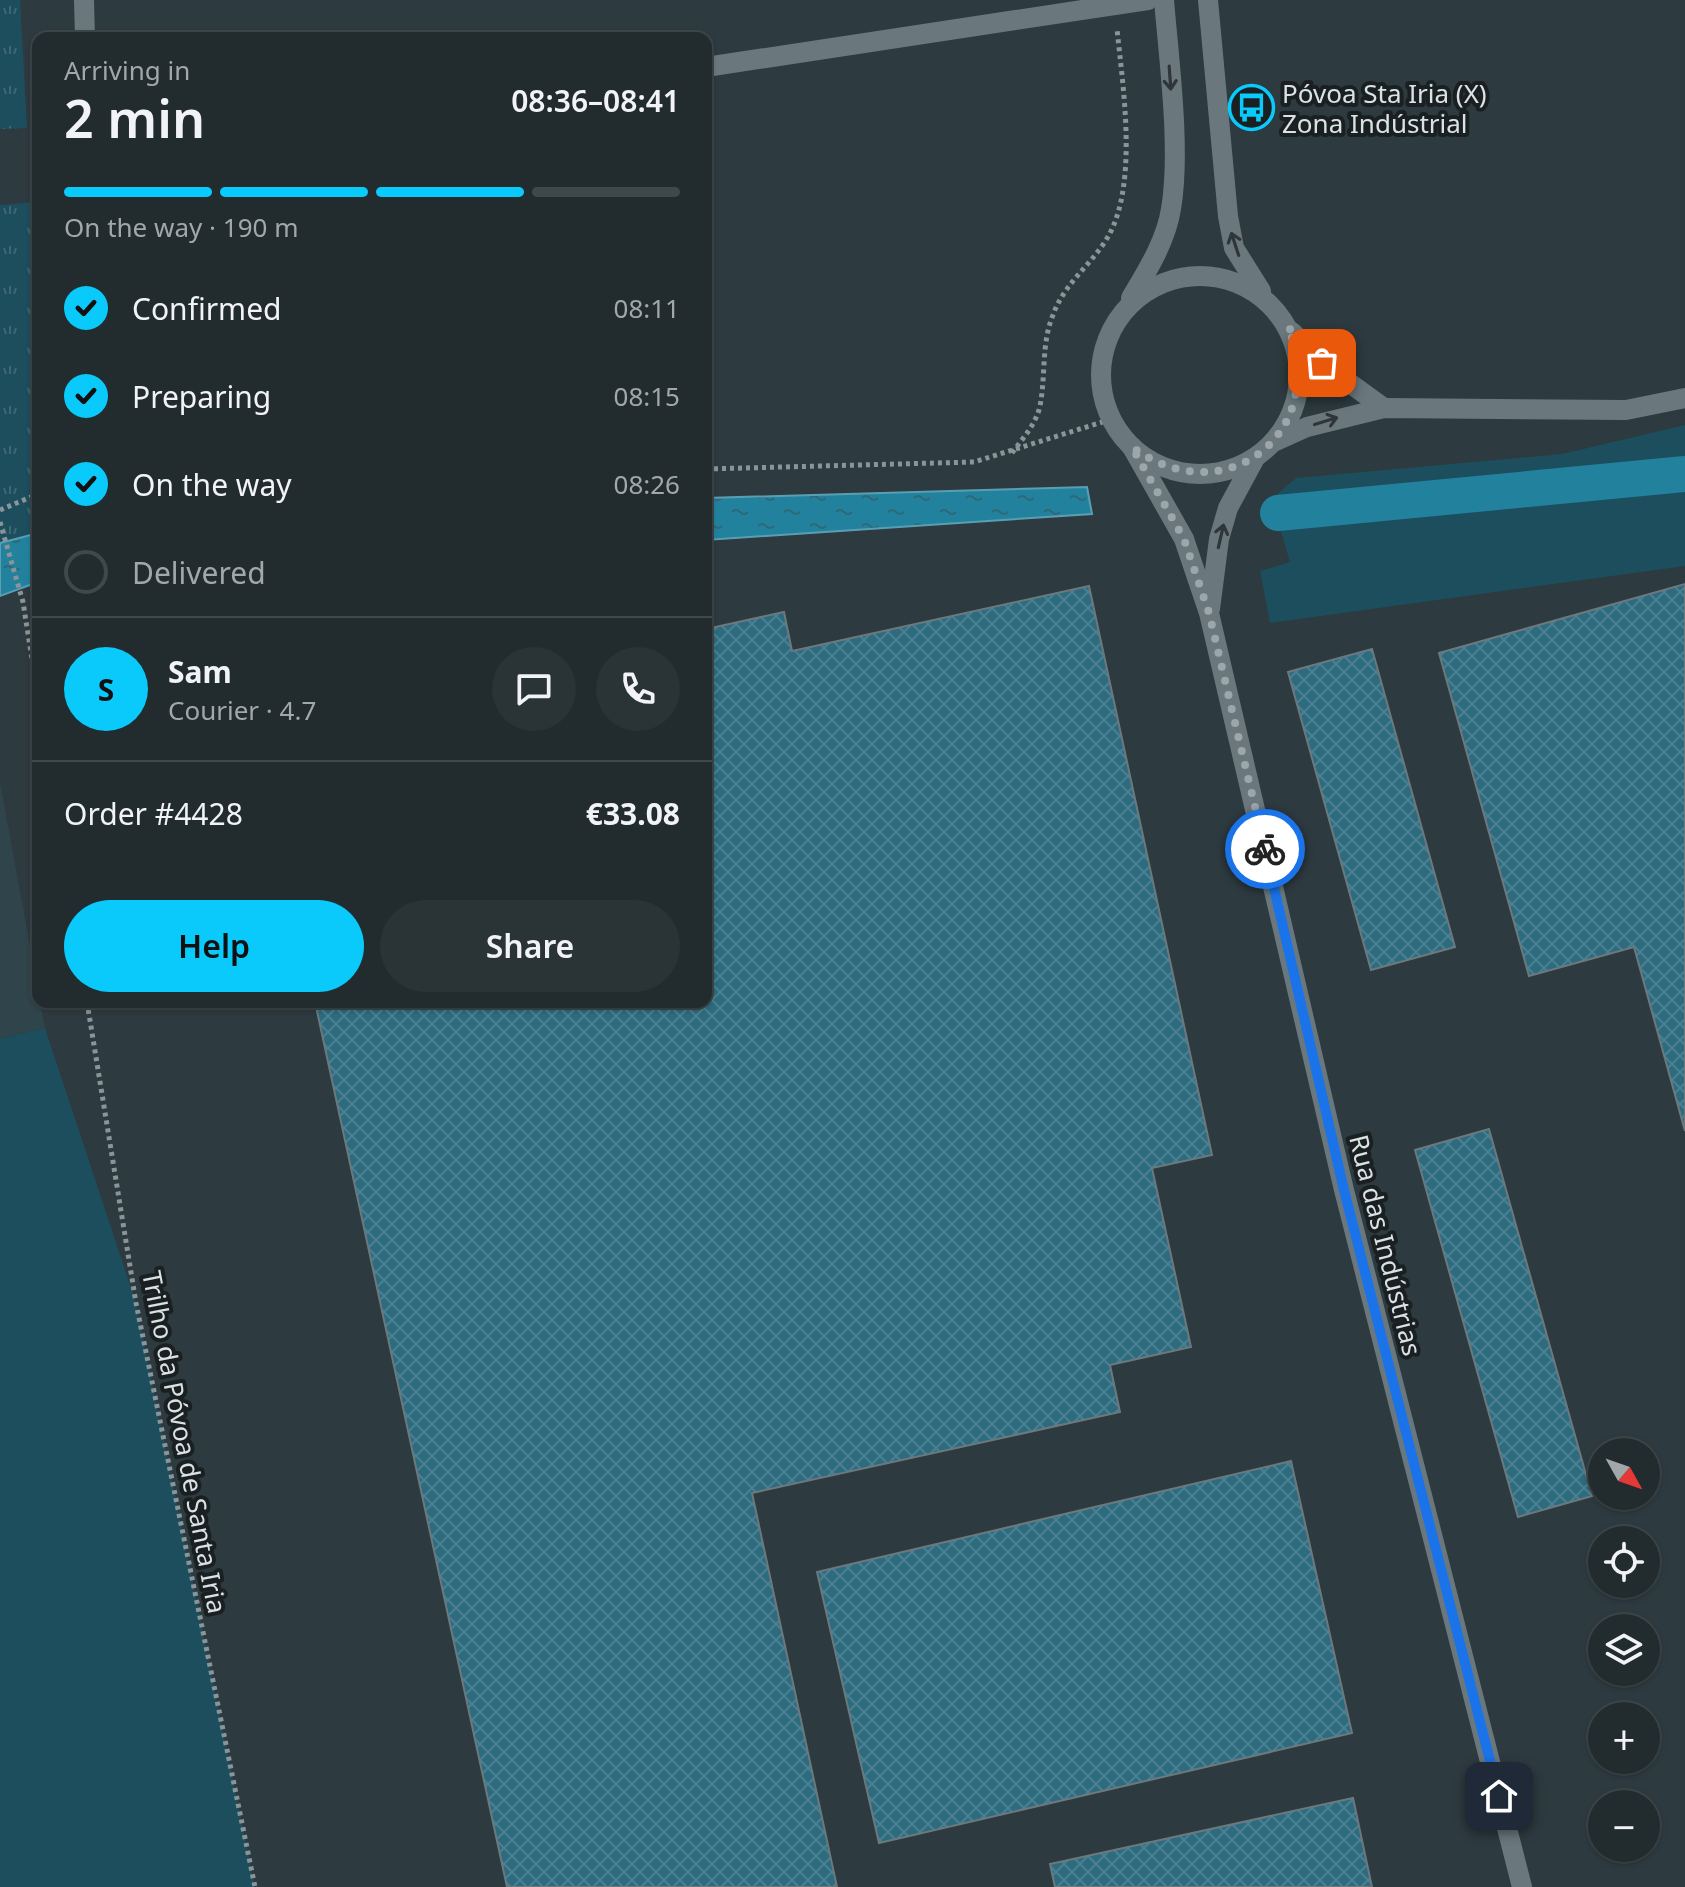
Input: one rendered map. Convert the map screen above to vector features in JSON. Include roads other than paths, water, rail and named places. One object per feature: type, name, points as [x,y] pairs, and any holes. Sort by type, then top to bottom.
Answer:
[{"type":"street","points":[[84,0],[85,32]]},
{"type":"street","points":[[712,66],[1148,0]]},
{"type":"street","points":[[1164,0],[1171,84],[1171,211],[1152,263],[1115,325],[1101,367],[1102,389],[1112,419],[1132,447],[1170,470],[1191,474],[1236,468],[1272,443],[1307,427],[1384,408],[1626,410],[1685,398]]},
{"type":"street","points":[[1208,0],[1228,216],[1234,248],[1282,319],[1322,363],[1384,408]]},
{"type":"street","points":[[1115,325],[1147,291],[1192,276],[1215,276],[1238,283],[1282,319],[1299,367],[1299,387],[1294,408],[1272,443]]},
{"type":"street","name":"Rua das Indústrias","points":[[1132,447],[1184,539],[1209,613],[1344,1190],[1522,1887]]},
{"type":"street","name":"Rua das Indústrias","points":[[1209,613],[1219,539],[1228,508],[1255,457]]},
{"type":"water","points":[[1087,487],[1092,514],[712,540],[712,498]]},
{"type":"water","points":[[32,535],[32,584],[0,596],[0,543]]},
{"type":"waterway","points":[[1278,513],[1685,474]]},
{"type":"place","name":"Póvoa Sta Iria (X) Zona Indústrial","points":[[1251,108]]}]
